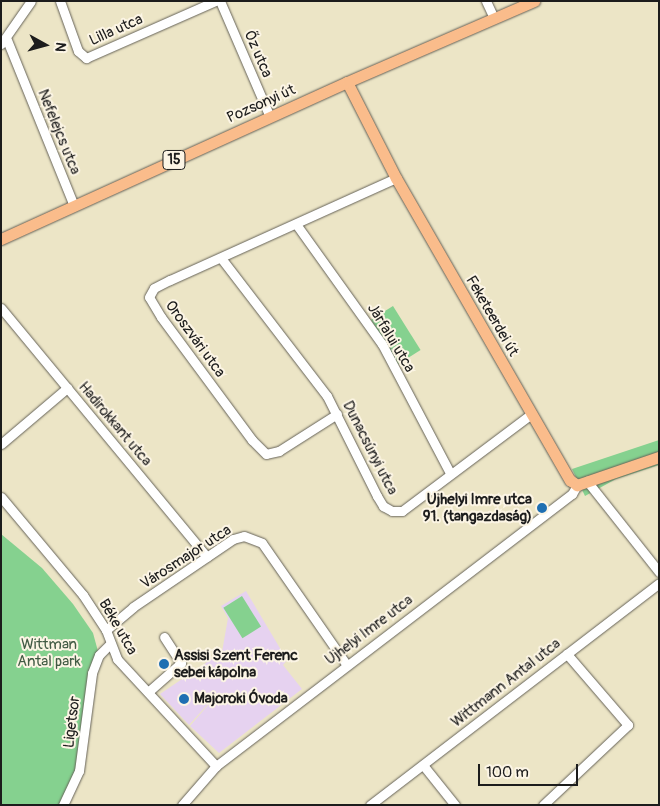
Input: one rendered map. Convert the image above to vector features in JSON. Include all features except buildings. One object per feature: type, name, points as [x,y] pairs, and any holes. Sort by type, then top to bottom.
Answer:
[{"type":"main road","name":"Pozsonyi út","points":[[1,239],[346,82],[534,1]]},
{"type":"main road","name":"Feketeerdei út","points":[[346,82],[396,178],[531,414],[570,480],[582,483]]},
{"type":"main road","points":[[582,483],[659,457]]},
{"type":"street","points":[[4,42],[31,1]]},
{"type":"street","name":"Lilla utca","points":[[60,1],[78,52],[86,58],[215,1]]},
{"type":"street","name":"Őz utca","points":[[220,1],[270,117]]},
{"type":"street","points":[[486,1],[494,18]]},
{"type":"street","name":"Nefelejcs utca","points":[[4,42],[74,206]]},
{"type":"street","name":"Oroszvári utca","points":[[337,414],[278,451],[266,454],[252,440],[161,317],[149,297],[154,288],[396,178]]},
{"type":"street","name":"Járfalui utca","points":[[296,224],[382,344],[450,473]]},
{"type":"street","name":"Dunacsúnyi utca","points":[[221,258],[297,354],[337,414],[383,506],[392,511],[402,511],[450,473],[531,414]]},
{"type":"street","name":"Hadirokkant utca","points":[[1,308],[207,557]]},
{"type":"street","points":[[1,444],[68,388]]},
{"type":"street","points":[[582,483],[659,572]]},
{"type":"street","name":"Ujhelyi Imre utca","points":[[182,805],[216,766],[346,664],[572,494],[582,483]]},
{"type":"street","name":"Béke utca","points":[[1,497],[83,595],[106,630],[117,659],[216,766]]},
{"type":"street","name":"Városmajor utca","points":[[106,630],[133,607],[207,557],[244,536],[262,544],[346,664]]},
{"type":"street","name":"Wittmann Antal utca","points":[[370,805],[659,583]]},
{"type":"street","points":[[148,692],[181,663],[164,636]]},
{"type":"street","name":"Ligetsor","points":[[63,805],[79,771],[92,674],[99,655],[110,644]]},
{"type":"street","points":[[543,805],[628,725],[567,654]]},
{"type":"street","points":[[422,765],[455,805]]},
{"type":"shaded area","points":[[246,591],[287,660],[283,665],[302,689],[219,753],[190,726],[209,704],[206,700],[208,704],[189,725],[160,694],[222,652],[228,618],[221,606]]},
{"type":"green space","points":[[393,306],[421,350],[399,364],[371,320]]},
{"type":"green space","points":[[659,440],[659,465],[616,479],[585,496],[572,469]]},
{"type":"green space","name":"Wittman Antal park","points":[[1,534],[42,568],[73,604],[93,633],[99,655],[85,742],[63,805],[1,805]]},
{"type":"green space","points":[[242,596],[261,627],[242,638],[223,608]]},
{"type":"place","name":"Ujhelyi Imre utca 91. (tangazdaság)","points":[[542,508]]},
{"type":"place","name":"Assisi Szent Ferenc sebei kápolna","points":[[164,664]]},
{"type":"place","name":"Majoroki Óvoda","points":[[184,699]]}]
